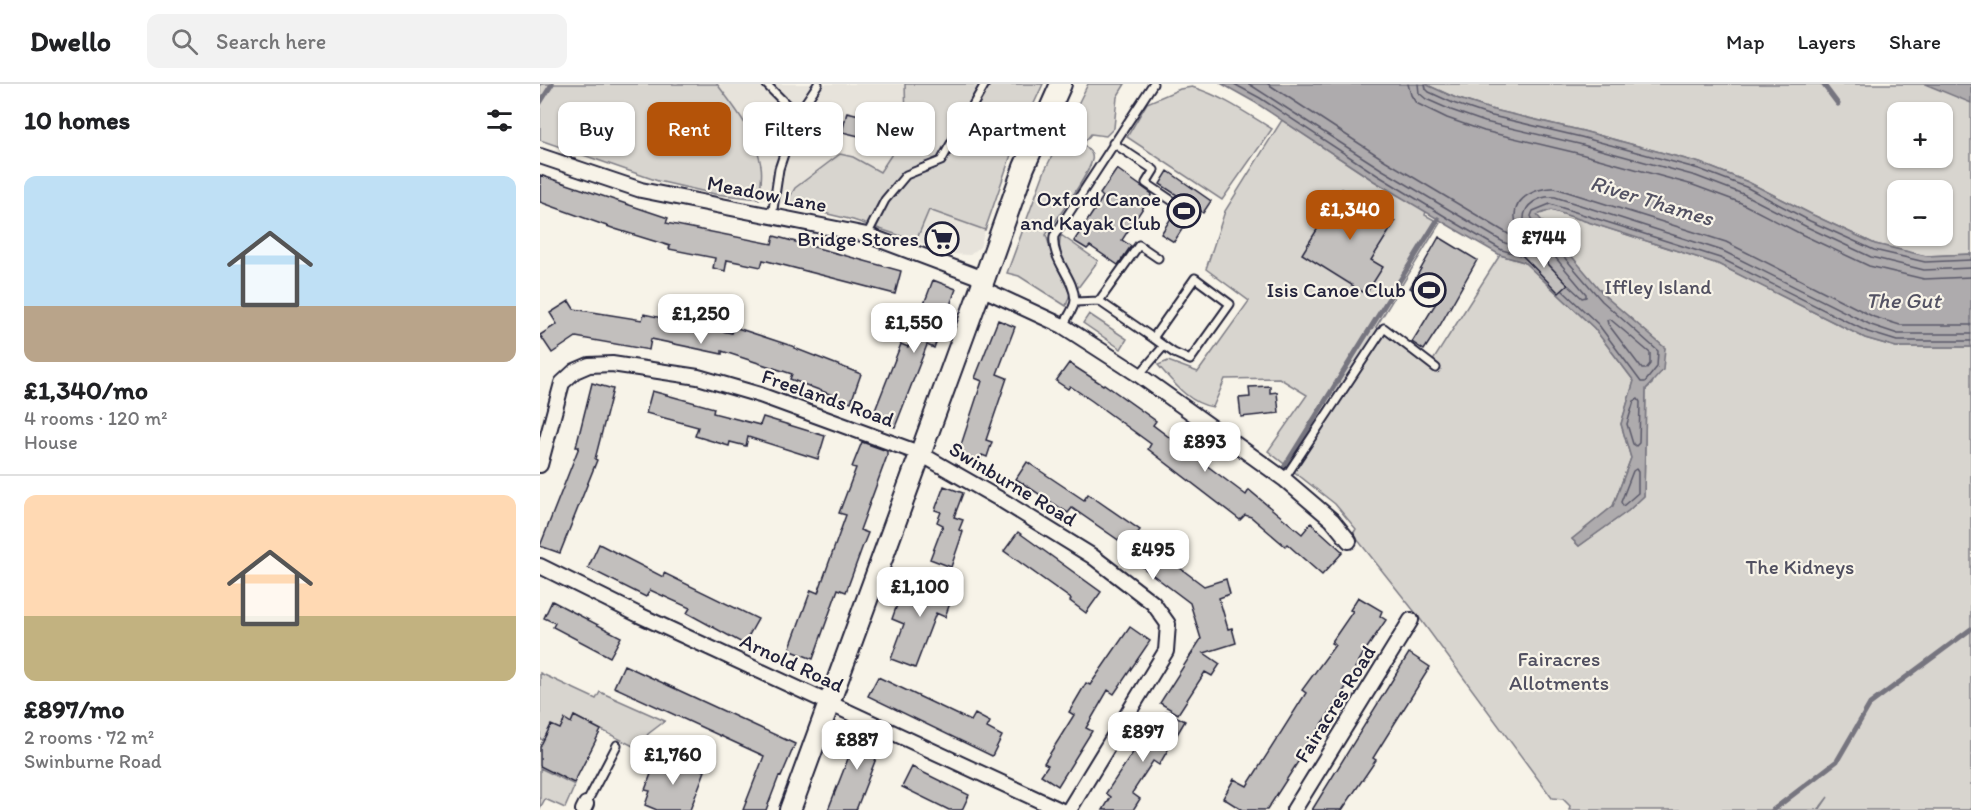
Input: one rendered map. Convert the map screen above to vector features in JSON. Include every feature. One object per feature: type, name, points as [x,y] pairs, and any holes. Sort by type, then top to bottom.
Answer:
[{"type":"main road","points":[[790,810],[1024,167],[1061,84]]},
{"type":"street","name":"Meadow Lane","points":[[540,156],[641,190],[867,235],[983,284],[1063,326],[1139,375],[1284,479],[1332,520],[1349,541]]},
{"type":"street","name":"Freelands Road","points":[[540,465],[562,383],[574,371],[589,365],[612,364],[698,378],[760,395],[919,453]]},
{"type":"street","name":"Swinburne Road","points":[[919,453],[1092,556],[1153,603],[1168,624],[1166,651],[1069,810]]},
{"type":"street","name":"Arnold Road","points":[[540,566],[1060,810]]},
{"type":"street","name":"Fairacres Road","points":[[1294,810],[1411,620]]},
{"type":"lane","points":[[768,84],[784,102]]},
{"type":"lane","points":[[806,102],[818,84]]},
{"type":"lane","points":[[867,235],[885,200],[906,175],[941,161],[985,84]]},
{"type":"lane","points":[[1063,326],[1075,302],[1072,288],[1053,245],[1054,236],[1153,84]]},
{"type":"lane","points":[[1113,143],[1154,170],[1146,183],[1174,201]]},
{"type":"lane","points":[[772,216],[779,168],[783,156]]},
{"type":"lane","points":[[1099,301],[1140,245],[1158,258]]},
{"type":"lane","points":[[1075,302],[1099,301],[1174,353],[1190,360],[1230,304],[1195,278],[1153,338]]},
{"type":"lane","points":[[1284,479],[1384,328],[1436,368]]},
{"type":"lane","points":[[1139,375],[1164,346]]},
{"type":"lane","points":[[584,807],[617,745]]},
{"type":"shaded area","points":[[716,84],[941,84],[929,102],[855,102],[855,156],[894,156],[853,220],[767,200],[715,194],[658,181],[673,156],[731,156],[731,102],[705,102]]},
{"type":"shaded area","points":[[929,210],[985,230],[980,247],[970,255],[950,254],[916,241]]},
{"type":"green space","points":[[540,84],[717,84],[730,102],[647,102],[647,156],[731,156],[731,103],[743,121],[743,156],[759,156],[762,178],[759,199],[715,194],[658,181],[586,156],[635,156],[635,102],[558,102],[558,146],[540,140]]},
{"type":"green space","points":[[905,84],[1043,84],[1035,102],[947,102],[947,156],[1011,156],[985,230],[929,210],[916,241],[853,220],[786,204],[795,188],[837,156],[853,157],[880,172],[891,156],[935,156],[935,102],[906,102]]},
{"type":"green space","points":[[1088,84],[1125,84],[1117,97],[1114,128],[1106,136],[1091,134],[1087,139],[1087,102],[1079,102]]},
{"type":"green space","points":[[1425,84],[1971,84],[1971,254],[1926,256],[1875,244],[1748,182],[1700,163],[1583,131],[1490,109],[1456,98]]},
{"type":"green space","points":[[1192,87],[1224,100],[1272,129],[1222,200],[1127,137],[1147,103],[1180,89]]},
{"type":"green space","points":[[1282,120],[1374,181],[1426,211],[1425,215],[1440,223],[1376,327],[1429,367],[1500,255],[1524,262],[1594,328],[1634,381],[1621,424],[1631,458],[1613,506],[1572,539],[1579,546],[1628,511],[1644,496],[1646,389],[1652,384],[1665,348],[1606,297],[1536,215],[1551,210],[1718,264],[1865,338],[1896,347],[1971,347],[1971,810],[1819,810],[1828,797],[1818,810],[1569,810],[1570,806],[1563,799],[1552,798],[1418,616],[1353,534],[1356,529],[1335,504],[1268,451],[1307,395],[1279,378],[1225,379],[1213,407],[1196,402],[1189,397],[1158,365],[1168,361],[1198,372],[1249,301],[1206,269],[1225,211]]},
{"type":"green space","points":[[1087,149],[1092,156],[1090,167],[1079,187],[1046,235],[1055,262],[1070,294],[1066,306],[1019,276],[1007,273],[1052,156],[1087,156]]},
{"type":"green space","points":[[1061,235],[1098,261],[1077,289],[1061,256]]},
{"type":"green space","points":[[1089,314],[1127,339],[1121,349],[1083,323]]},
{"type":"green space","points":[[540,673],[596,699],[600,692],[665,721],[648,734],[639,749],[574,716],[571,723],[565,720],[560,729],[544,740],[540,739]]},
{"type":"green space","points":[[540,768],[575,785],[565,808],[545,799],[540,808]]},
{"type":"water","points":[[1222,84],[1425,84],[1456,98],[1490,109],[1583,131],[1700,163],[1748,182],[1875,244],[1926,256],[1971,254],[1971,347],[1896,347],[1865,338],[1718,264],[1551,210],[1537,215],[1606,297],[1665,348],[1663,370],[1646,389],[1644,496],[1628,511],[1579,546],[1572,539],[1613,506],[1631,458],[1621,424],[1634,381],[1594,328],[1524,262],[1500,255],[1453,228],[1374,181],[1256,103]]},
{"type":"water","points":[[1925,84],[1971,84],[1971,103]]},
{"type":"building","points":[[847,112],[855,114],[855,135],[843,132]]},
{"type":"building","points":[[1117,169],[1152,194],[1122,240],[1131,246],[1118,265],[1090,246],[1087,249],[1074,241],[1103,197],[1100,194]]},
{"type":"building","points":[[1168,171],[1211,201],[1203,213],[1199,210],[1194,217],[1191,215],[1174,242],[1161,234],[1183,199],[1160,184]]},
{"type":"building","points":[[540,175],[668,218],[666,223],[772,244],[774,236],[901,271],[895,294],[763,260],[761,267],[727,260],[725,271],[713,268],[715,258],[669,249],[670,246],[540,202]]},
{"type":"building","points":[[1342,189],[1395,222],[1371,260],[1383,267],[1366,294],[1302,254]]},
{"type":"building","points":[[1439,237],[1477,260],[1424,350],[1412,342],[1436,303],[1410,288]]},
{"type":"building","points":[[1531,246],[1568,285],[1559,293],[1521,254],[1524,247]]},
{"type":"building","points":[[933,280],[956,289],[934,348],[927,345],[895,427],[872,418],[901,344],[908,347]]},
{"type":"building","points":[[569,301],[574,309],[642,320],[644,314],[732,333],[734,327],[795,347],[861,374],[851,402],[790,379],[792,374],[722,351],[722,354],[651,339],[649,350],[576,337],[552,353],[540,335],[557,324],[550,313]]},
{"type":"building","points":[[998,320],[1015,327],[997,374],[1007,378],[986,440],[992,442],[987,457],[982,455],[979,464],[963,459],[965,455],[961,453],[960,448],[982,381],[975,378]]},
{"type":"building","points":[[1069,363],[1104,384],[1156,421],[1153,425],[1246,495],[1249,490],[1302,534],[1311,523],[1343,552],[1322,575],[1287,544],[1285,546],[1251,517],[1245,515],[1240,520],[1148,449],[1151,444],[1070,386],[1068,389],[1056,381]]},
{"type":"building","points":[[592,383],[613,389],[595,459],[597,460],[560,553],[540,546],[579,447],[576,447]]},
{"type":"building","points":[[1270,386],[1270,393],[1277,392],[1279,413],[1241,417],[1239,398],[1250,397],[1249,387]]},
{"type":"building","points":[[652,391],[714,408],[713,413],[760,425],[763,417],[825,436],[818,459],[748,437],[746,446],[730,442],[729,446],[695,436],[698,427],[646,413]]},
{"type":"building","points":[[862,442],[887,451],[887,456],[860,530],[868,533],[846,592],[838,589],[813,659],[789,650],[811,590],[818,593],[846,515],[839,513],[856,468],[852,467]]},
{"type":"building","points":[[1027,462],[1084,500],[1088,494],[1140,530],[1136,535],[1204,586],[1226,579],[1230,594],[1219,598],[1228,629],[1232,628],[1236,643],[1204,653],[1220,664],[1212,676],[1205,672],[1178,714],[1160,703],[1201,639],[1190,603],[1129,557],[1134,551],[1072,508],[1068,513],[1016,479]]},
{"type":"building","points":[[944,486],[963,493],[954,517],[963,520],[959,530],[963,532],[951,567],[930,559],[943,525],[937,522],[941,512],[935,510]]},
{"type":"building","points":[[1018,532],[1101,592],[1086,613],[1070,601],[1071,599],[1004,551]]},
{"type":"building","points":[[599,544],[663,577],[664,573],[758,619],[744,644],[687,613],[690,608],[650,590],[646,597],[588,568]]},
{"type":"building","points":[[939,574],[958,581],[945,617],[936,613],[915,668],[891,659],[904,624],[892,619],[898,602],[902,604],[909,584],[932,593]]},
{"type":"building","points":[[1358,597],[1382,611],[1380,616],[1386,620],[1355,668],[1357,670],[1267,810],[1242,810],[1223,798],[1234,779],[1247,786],[1306,693],[1302,690],[1335,645],[1331,643],[1353,611],[1350,610]]},
{"type":"building","points":[[552,601],[621,637],[610,657],[553,627],[555,623],[544,618]]},
{"type":"building","points":[[1130,627],[1150,641],[1114,694],[1108,690],[1086,728],[1092,731],[1058,786],[1041,775],[1048,765],[1044,763],[1074,715],[1069,712],[1086,683],[1090,685]]},
{"type":"building","points":[[1409,653],[1430,667],[1373,758],[1376,760],[1342,810],[1312,810]]},
{"type":"building","points":[[624,665],[795,744],[766,810],[743,810],[764,756],[614,687]]},
{"type":"building","points":[[878,677],[971,721],[975,714],[990,722],[987,728],[1002,736],[992,756],[868,696]]},
{"type":"building","points":[[1166,711],[1185,721],[1159,765],[1153,761],[1132,793],[1140,799],[1133,810],[1103,810],[1111,797],[1106,793],[1142,739],[1147,743]]},
{"type":"building","points":[[574,716],[601,730],[574,783],[540,766],[540,747],[551,725],[560,729],[565,719],[571,723]]},
{"type":"building","points":[[860,728],[884,738],[856,810],[828,810]]},
{"type":"building","points":[[657,758],[672,763],[673,759],[705,771],[690,810],[657,810],[645,805],[650,791],[645,790]]},
{"type":"building","points":[[912,767],[969,795],[962,810],[949,810],[902,787]]},
{"type":"waterway","points":[[540,103],[552,84]]},
{"type":"waterway","points":[[1823,84],[1838,104]]},
{"type":"waterway","points":[[1283,469],[1438,219]]},
{"type":"waterway","points":[[1773,810],[1837,761],[1870,704],[1971,629]]},
{"type":"place","name":"Oxford Canoe and Kayak Club","points":[[1184,211]]},
{"type":"place","name":"Bridge Stores","points":[[942,239]]},
{"type":"place","name":"Isis Canoe Club","points":[[1429,290]]},
{"type":"water label","name":"River Thames","points":[[1652,200]]},
{"type":"water label","name":"The Gut","points":[[1903,300]]},
{"type":"park label","name":"Iffley Island","points":[[1658,287]]},
{"type":"park label","name":"The Kidneys","points":[[1800,567]]},
{"type":"park label","name":"Fairacres Allotments","points":[[1559,671]]}]
